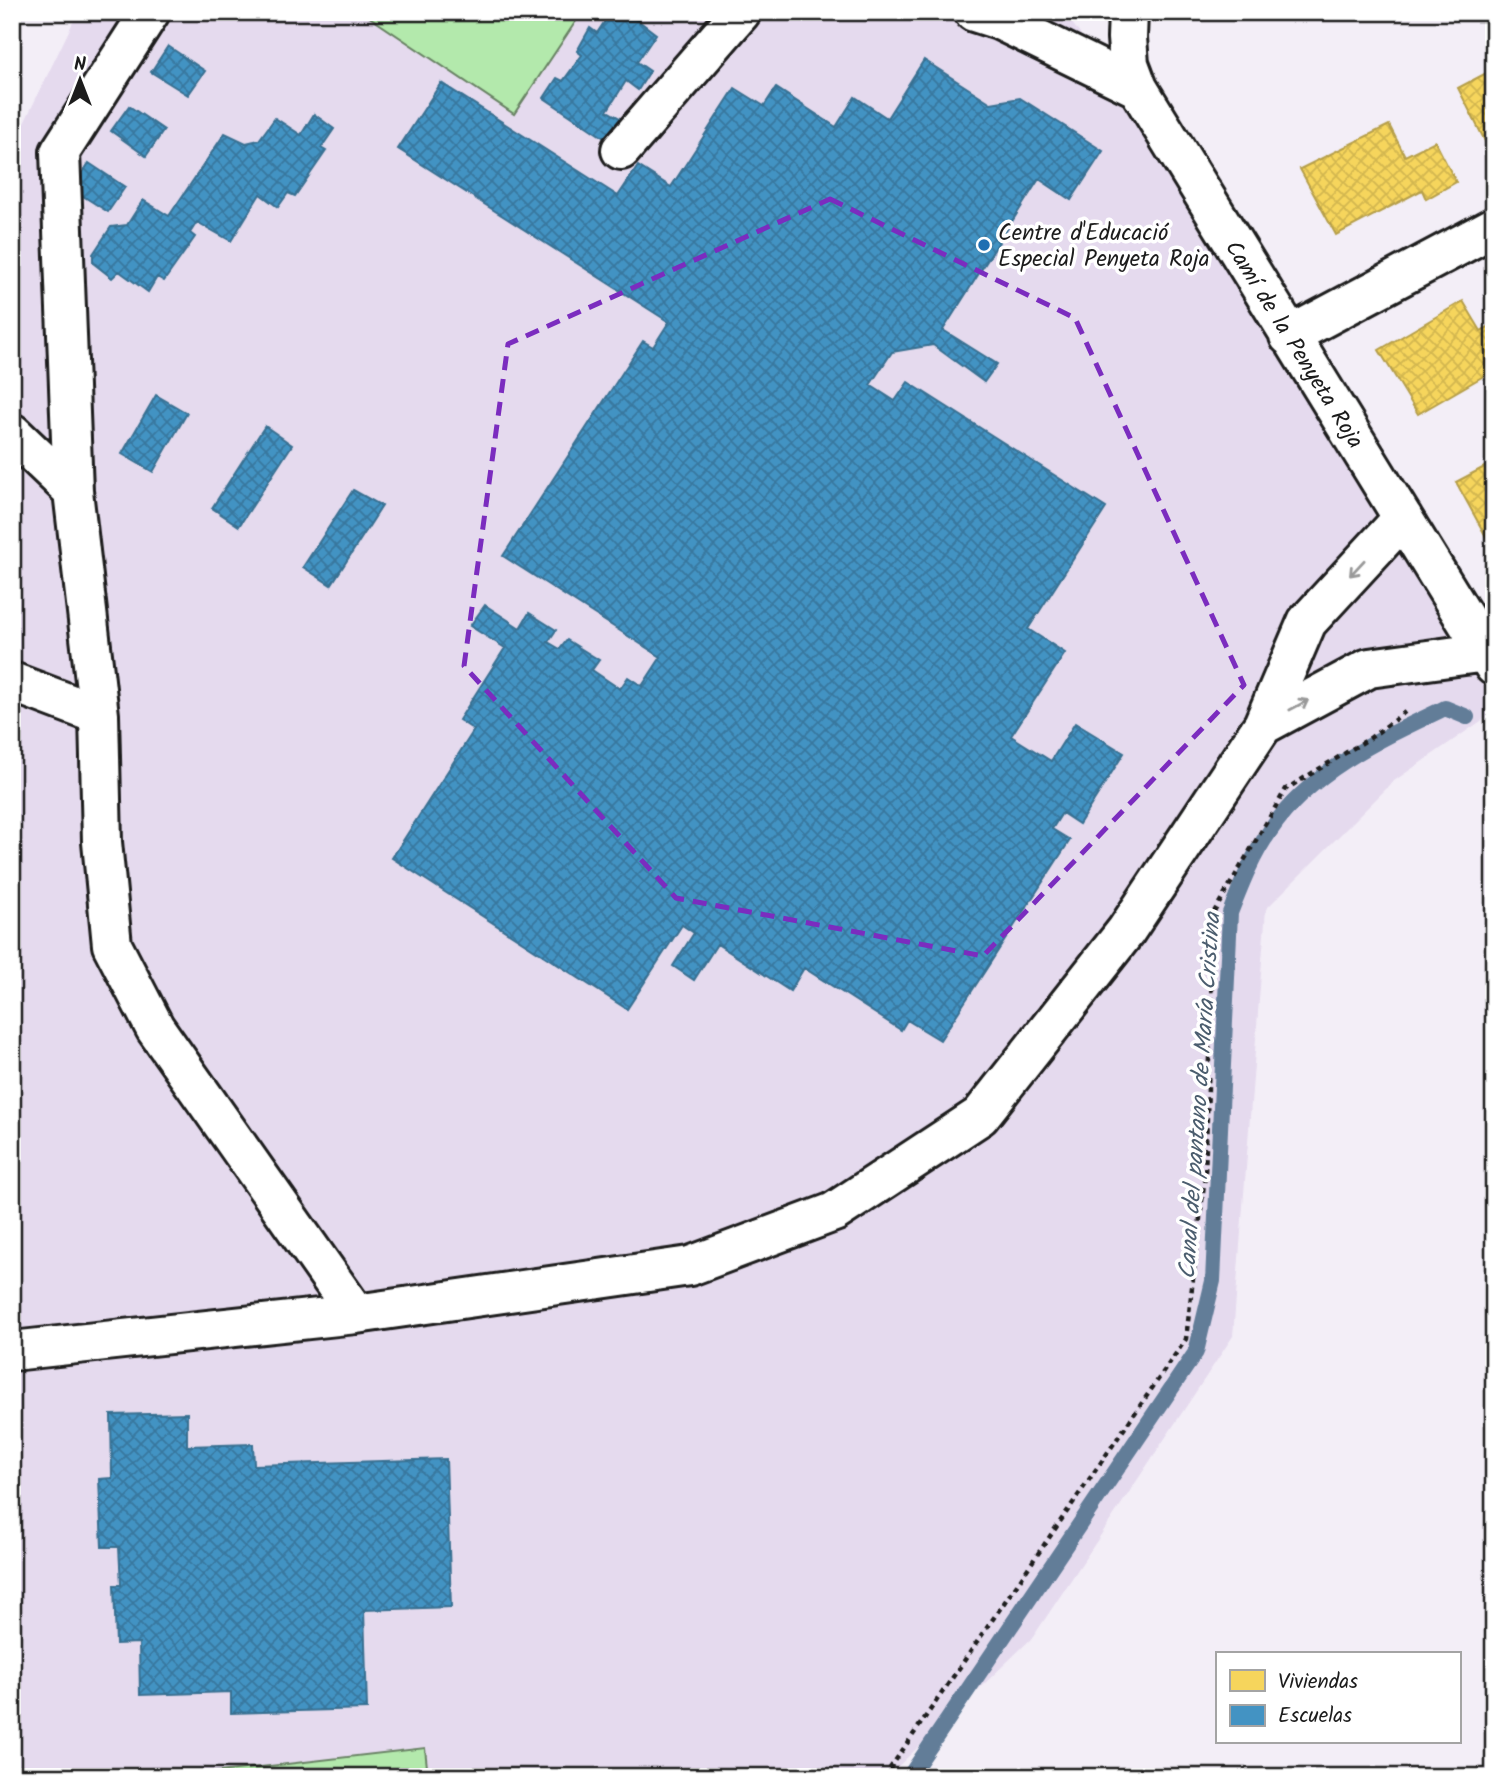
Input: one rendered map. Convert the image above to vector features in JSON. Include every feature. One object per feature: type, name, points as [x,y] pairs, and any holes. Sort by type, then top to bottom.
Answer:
[{"type":"street","points":[[150,12],[60,152],[73,491],[99,715],[102,842],[112,945],[155,1028],[356,1314]]},
{"type":"street","points":[[621,150],[741,12]]},
{"type":"street","points":[[974,12],[999,20],[1138,88]]},
{"type":"street","name":"Camí de la Penyeta Roja","points":[[1128,12],[1129,64],[1138,88],[1490,659]]},
{"type":"street","points":[[1289,336],[1494,227]]},
{"type":"street","points":[[12,433],[73,491]]},
{"type":"street","points":[[12,1351],[356,1314],[690,1266],[834,1212],[980,1116],[1126,931],[1263,725],[1307,622],[1404,518]]},
{"type":"street","points":[[1263,725],[1369,668],[1490,659]]},
{"type":"street","points":[[12,682],[99,715]]},
{"type":"path","points":[[884,1777],[1186,1339],[1205,1175],[1214,912],[1286,789],[1370,738],[1412,706]]},
{"type":"highlighted area","points":[[830,199],[1075,318],[1244,685],[983,956],[676,898],[464,666],[508,344]]},
{"type":"shaded area","points":[[78,12],[1064,12],[1156,138],[1494,700],[1494,712],[1394,781],[1266,909],[1233,1336],[1033,1637],[887,1777],[12,1777],[12,148]]},
{"type":"green space","points":[[362,12],[582,12],[514,114]]},
{"type":"green space","points":[[425,1748],[428,1777],[175,1777]]},
{"type":"building: Viviendas","points":[[1494,69],[1494,149],[1490,151],[1458,88]]},
{"type":"building: Viviendas","points":[[1389,125],[1405,156],[1435,141],[1456,182],[1426,199],[1422,190],[1336,235],[1300,169]]},
{"type":"building: Viviendas","points":[[1463,301],[1481,331],[1494,324],[1494,370],[1418,414],[1379,350]]},
{"type":"building: Viviendas","points":[[1494,462],[1494,551],[1456,482]]},
{"type":"building: Escuelas","points":[[611,12],[627,12],[656,34],[637,62],[650,71],[638,90],[626,81],[607,111],[620,118],[606,139],[544,98],[557,78],[563,81],[582,55],[577,51],[590,28],[597,33]]},
{"type":"building: Escuelas","points":[[168,46],[205,71],[188,95],[151,72]]},
{"type":"building: Escuelas","name":"Centre d'Educació Especial Penyeta Roja","points":[[924,60],[991,103],[1020,98],[1103,151],[1071,200],[1039,179],[943,330],[997,364],[984,382],[933,345],[892,352],[870,385],[895,401],[908,382],[1106,508],[1028,629],[1065,653],[1011,736],[1051,761],[1075,723],[1124,753],[1079,824],[1062,813],[1052,829],[1070,840],[940,1040],[907,1020],[901,1030],[804,968],[790,991],[717,944],[694,980],[673,966],[694,933],[682,925],[627,1009],[392,858],[474,730],[459,720],[505,648],[470,626],[485,605],[520,628],[529,613],[556,630],[548,642],[560,649],[567,640],[599,660],[592,670],[620,689],[628,677],[642,686],[661,657],[503,556],[643,341],[653,347],[669,322],[398,149],[441,83],[618,196],[638,166],[671,187],[735,88],[764,106],[776,88],[836,127],[855,97],[887,118]]},
{"type":"building: Escuelas","points":[[129,106],[164,130],[146,156],[111,131]]},
{"type":"building: Escuelas","points":[[314,114],[334,129],[321,148],[326,151],[295,196],[288,193],[278,207],[260,194],[231,241],[197,222],[190,233],[195,237],[164,281],[157,277],[148,292],[119,271],[112,278],[93,263],[93,254],[111,227],[127,225],[143,200],[169,216],[225,133],[246,143],[259,140],[275,118],[301,135]]},
{"type":"building: Escuelas","points":[[89,163],[125,187],[108,212],[72,189]]},
{"type":"building: Escuelas","points":[[156,395],[187,413],[153,472],[122,454]]},
{"type":"building: Escuelas","points":[[265,426],[292,445],[239,526],[212,508]]},
{"type":"building: Escuelas","points":[[353,490],[382,506],[331,585],[303,567]]},
{"type":"building: Escuelas","points":[[187,1413],[187,1446],[253,1444],[254,1465],[446,1459],[451,1607],[364,1610],[367,1709],[231,1713],[231,1692],[140,1695],[139,1643],[116,1644],[114,1585],[121,1585],[119,1547],[102,1547],[99,1479],[112,1478],[111,1415]]},
{"type":"waterway","name":"Canal del pantano de María Cristina","points":[[909,1777],[1196,1352],[1213,1281],[1230,913],[1252,861],[1286,810],[1305,791],[1349,758],[1445,708],[1467,717]]},
{"type":"place","name":"Centre d'Educació Especial Penyeta Roja","points":[[984,245]]}]
